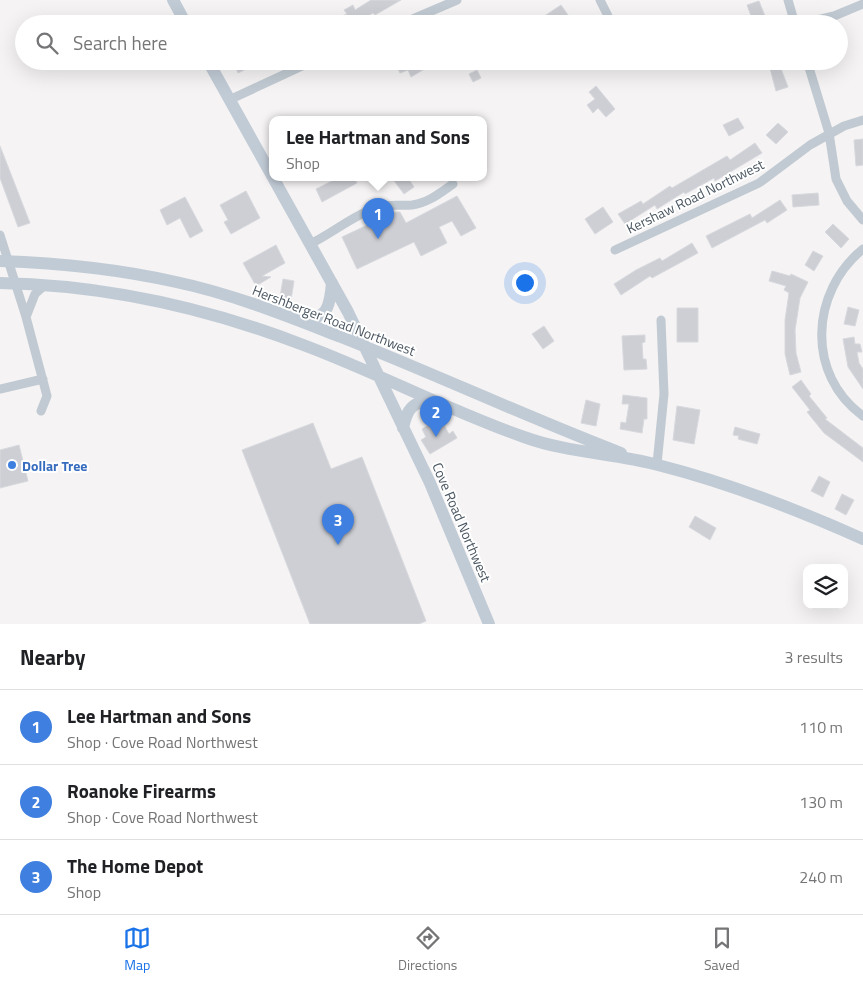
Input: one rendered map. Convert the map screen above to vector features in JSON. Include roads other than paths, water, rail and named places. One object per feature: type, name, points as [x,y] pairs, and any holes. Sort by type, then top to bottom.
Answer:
[{"type":"main road","points":[[173,0],[181,15]]},
{"type":"main road","name":"Cove Road Northwest","points":[[213,70],[269,171]]},
{"type":"main road","name":"Cove Road Northwest","points":[[275,181],[332,283],[364,346],[430,483],[489,624]]},
{"type":"main road","name":"Hershberger Road Northwest","points":[[4,261],[81,266],[168,280],[249,302],[364,346],[642,461]]},
{"type":"main road","name":"Hershberger Road Northwest","points":[[0,283],[124,294],[218,315],[307,346],[432,400],[550,446],[657,464],[759,496],[863,539]]},
{"type":"main road","points":[[293,318],[308,319],[321,316],[331,301],[332,283]]},
{"type":"main road","points":[[403,428],[410,408],[417,403],[432,400]]},
{"type":"street","points":[[422,15],[457,0]]},
{"type":"street","points":[[600,0],[608,15]]},
{"type":"street","points":[[788,0],[792,15]]},
{"type":"street","points":[[836,15],[863,4]]},
{"type":"street","points":[[229,100],[294,70]]},
{"type":"street","points":[[810,70],[829,133],[836,178],[847,201],[863,220]]},
{"type":"street","name":"Kershaw Road Northwest","points":[[615,250],[759,183],[771,176],[810,144],[829,133],[863,120]]},
{"type":"street","points":[[310,244],[328,235],[355,216],[379,207],[420,204],[453,184]]},
{"type":"street","points":[[0,235],[4,261],[15,283],[26,317],[47,396],[41,410]]},
{"type":"street","points":[[863,250],[846,266],[829,293],[821,325],[821,340],[825,364],[831,380],[844,400],[863,416]]},
{"type":"street","points":[[26,317],[35,294],[44,286]]},
{"type":"street","points":[[657,464],[664,387],[661,320]]},
{"type":"street","points":[[0,389],[43,379]]},
{"type":"place","name":"Lee Hartman and Sons","points":[[378,239]]},
{"type":"place","name":"Roanoke Firearms","points":[[436,437]]},
{"type":"place","name":"Dollar Tree","points":[[12,465]]},
{"type":"place","name":"The Home Depot","points":[[338,545]]}]
